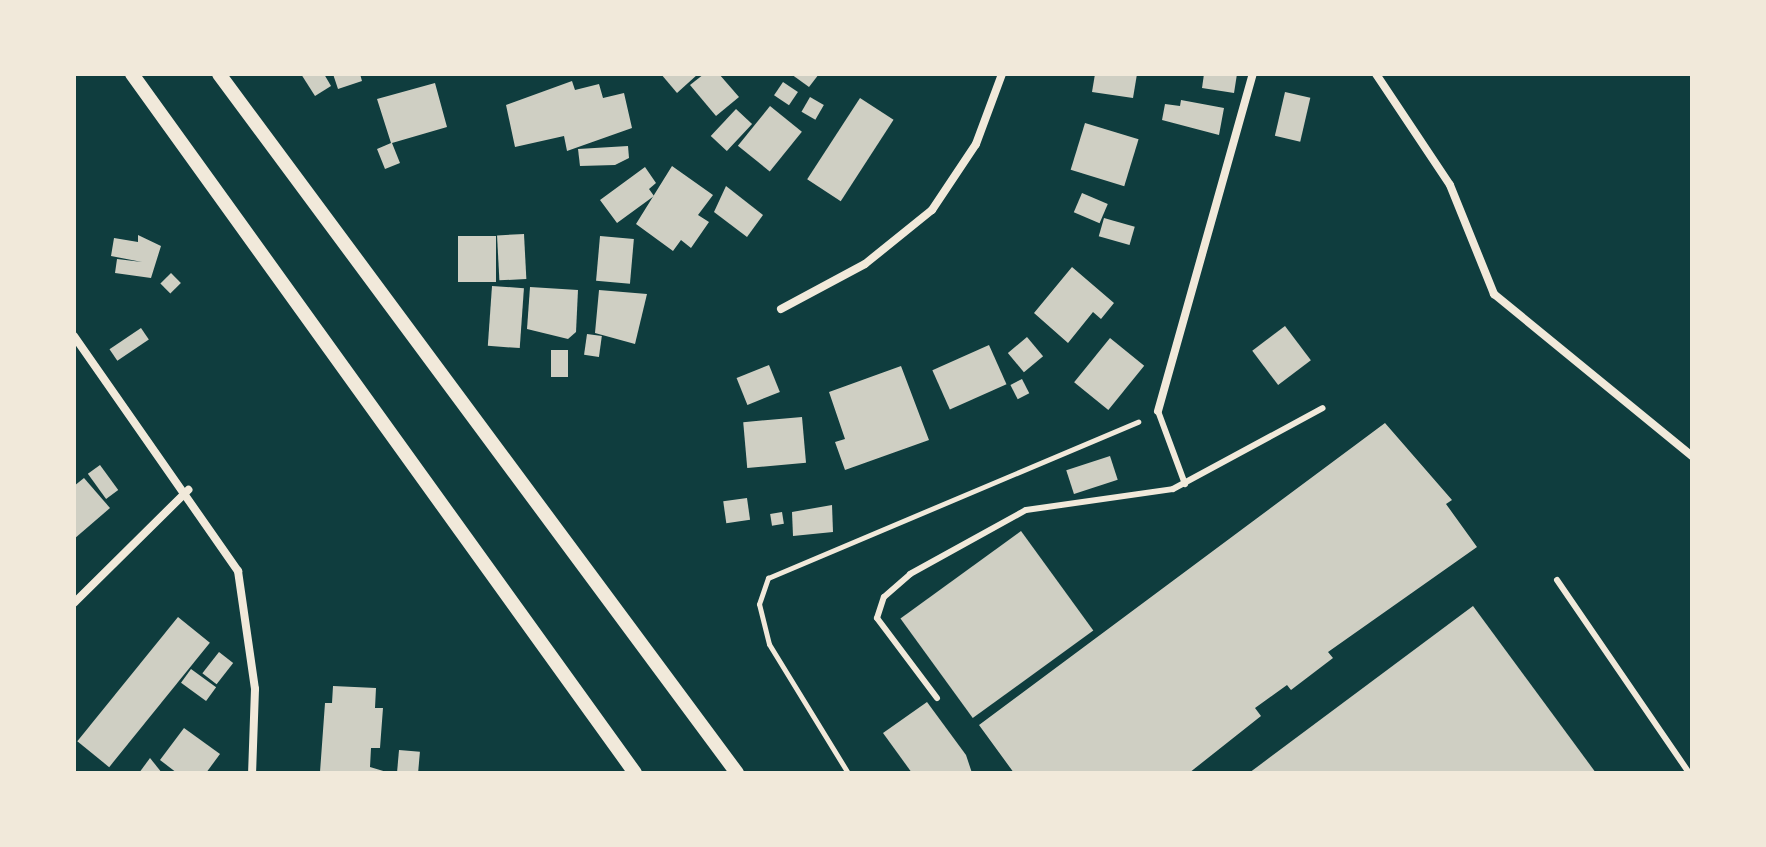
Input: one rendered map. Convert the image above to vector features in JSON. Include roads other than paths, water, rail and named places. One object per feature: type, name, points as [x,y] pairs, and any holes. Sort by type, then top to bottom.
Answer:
[{"type":"street","points":[[132,74],[635,773]]},
{"type":"street","points":[[219,74],[737,773]]},
{"type":"street","points":[[781,309],[865,264],[932,210],[976,144],[1002,74]]},
{"type":"street","points":[[1158,411],[1253,74]]},
{"type":"street","points":[[1376,74],[1450,185],[1494,294],[1692,456]]},
{"type":"street","points":[[74,336],[188,490],[238,571],[250,617],[252,773]]},
{"type":"street","points":[[74,603],[188,490]]},
{"type":"lane","points":[[937,698],[877,618],[884,597],[902,582],[1026,510],[1185,484],[1323,408]]},
{"type":"lane","points":[[1158,411],[1185,484]]},
{"type":"lane","points":[[1557,580],[1689,773]]}]
